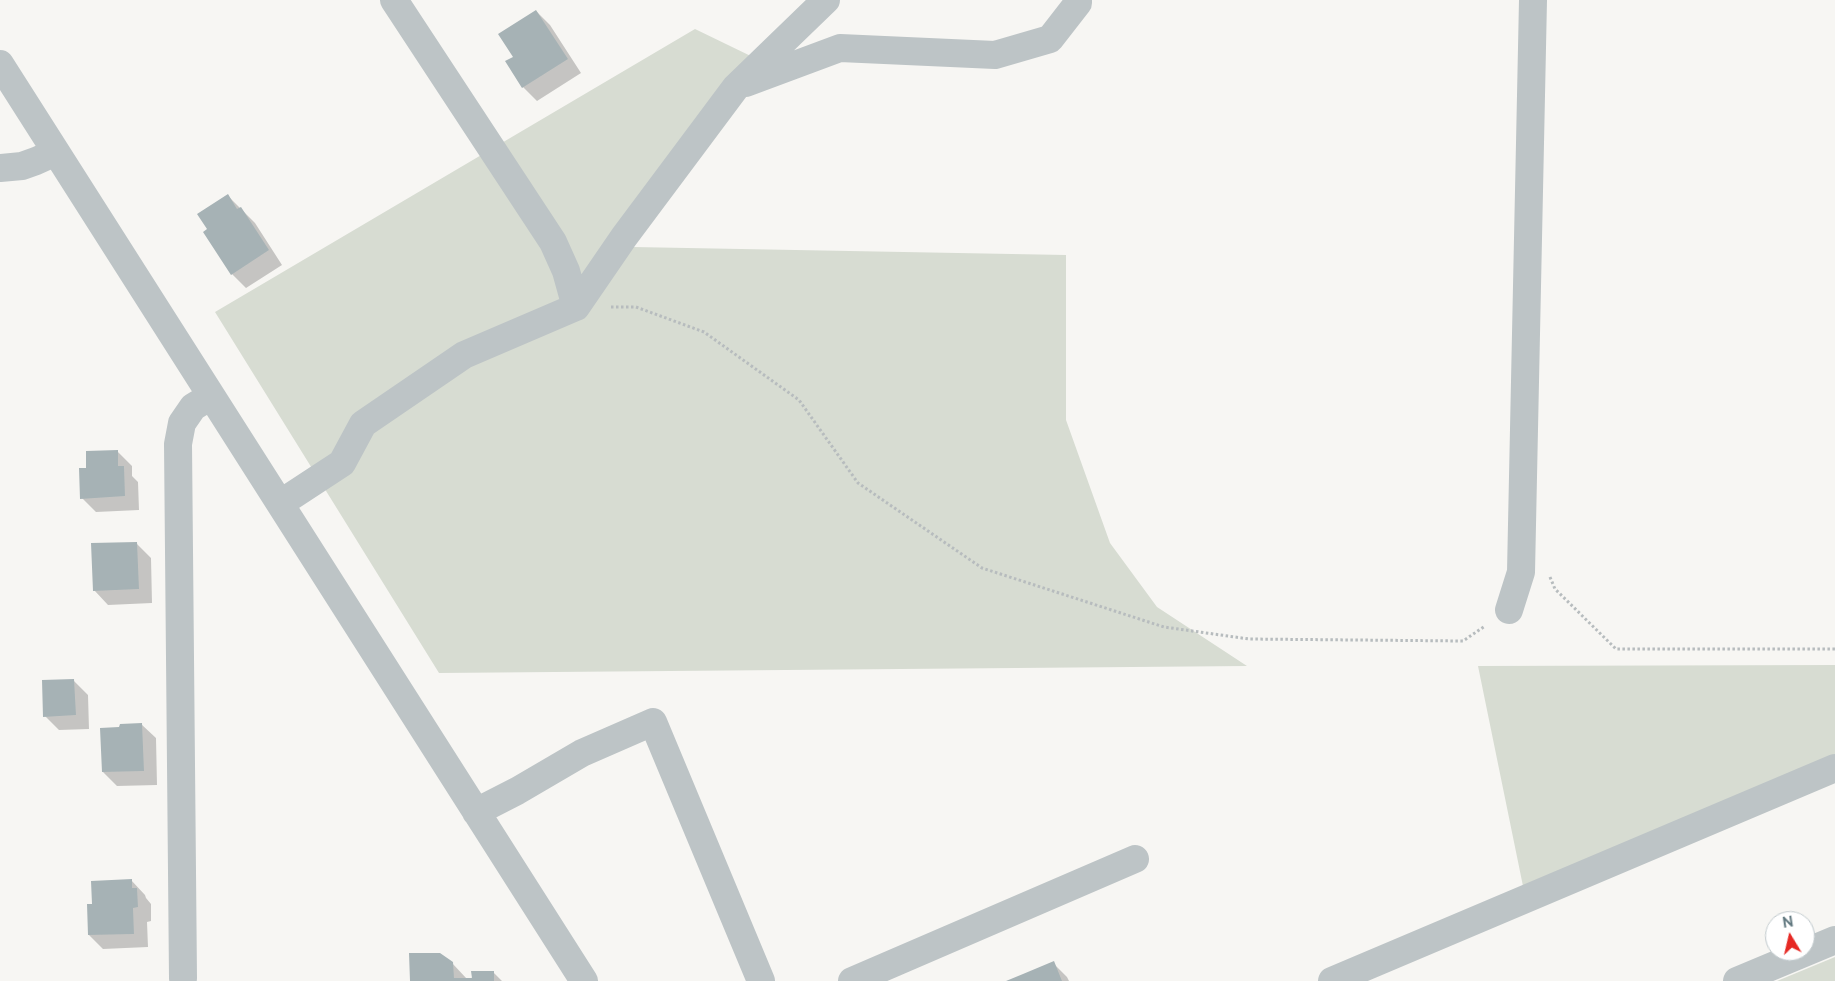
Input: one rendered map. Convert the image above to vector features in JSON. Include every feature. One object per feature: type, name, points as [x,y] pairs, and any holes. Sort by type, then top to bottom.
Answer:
[{"type":"street","points":[[394,0],[552,242],[566,271],[576,307]]},
{"type":"street","points":[[281,503],[342,463],[363,424],[464,355],[576,307],[624,237],[736,87],[826,0]]},
{"type":"street","points":[[1509,610],[1522,572],[1533,0]]},
{"type":"street","points":[[736,87],[840,48],[995,55],[1050,39],[1078,2]]},
{"type":"street","points":[[0,64],[584,981]]},
{"type":"street","points":[[0,168],[22,166],[56,152]]},
{"type":"street","points":[[183,978],[178,444],[182,423],[193,407],[211,396]]},
{"type":"street","points":[[476,812],[517,791],[582,753],[653,722],[761,981]]},
{"type":"street","points":[[1332,981],[1835,768]]},
{"type":"street","points":[[852,981],[1135,859]]},
{"type":"street","points":[[1737,981],[1835,940]]},
{"type":"path","points":[[576,307],[636,307],[704,332],[799,400],[858,483],[982,568],[1164,628],[1249,640],[1463,641],[1509,610]]},
{"type":"path","points":[[1548,570],[1555,589],[1616,649],[1835,650]]},
{"type":"shaded area","points":[[695,29],[792,76],[736,101],[633,247],[1066,255],[1066,420],[1110,543],[1157,607],[1247,666],[439,673],[215,312]]},
{"type":"shaded area","points":[[1835,665],[1835,759],[1524,891],[1478,666]]},
{"type":"shaded area","points":[[1835,957],[1835,981],[1777,981]]},
{"type":"building","points":[[536,10],[568,59],[522,88],[505,61],[513,57],[498,34]]},
{"type":"building","points":[[228,194],[237,209],[241,207],[269,250],[231,275],[203,232],[207,229],[197,214]]},
{"type":"building","points":[[118,450],[118,466],[124,466],[125,496],[80,499],[79,468],[86,468],[86,451]]},
{"type":"building","points":[[137,542],[139,589],[93,591],[91,543]]},
{"type":"building","points":[[74,679],[76,715],[43,717],[42,680]]},
{"type":"building","points":[[142,723],[144,771],[102,772],[100,728],[119,727],[120,724]]},
{"type":"building","points":[[132,879],[132,888],[137,888],[138,907],[133,908],[134,934],[88,935],[87,904],[92,904],[91,881]]},
{"type":"building","points":[[409,953],[440,953],[453,962],[454,978],[472,978],[471,971],[494,971],[494,981],[410,981]]},
{"type":"building","points":[[1054,961],[1062,981],[1006,981],[1023,974]]}]
